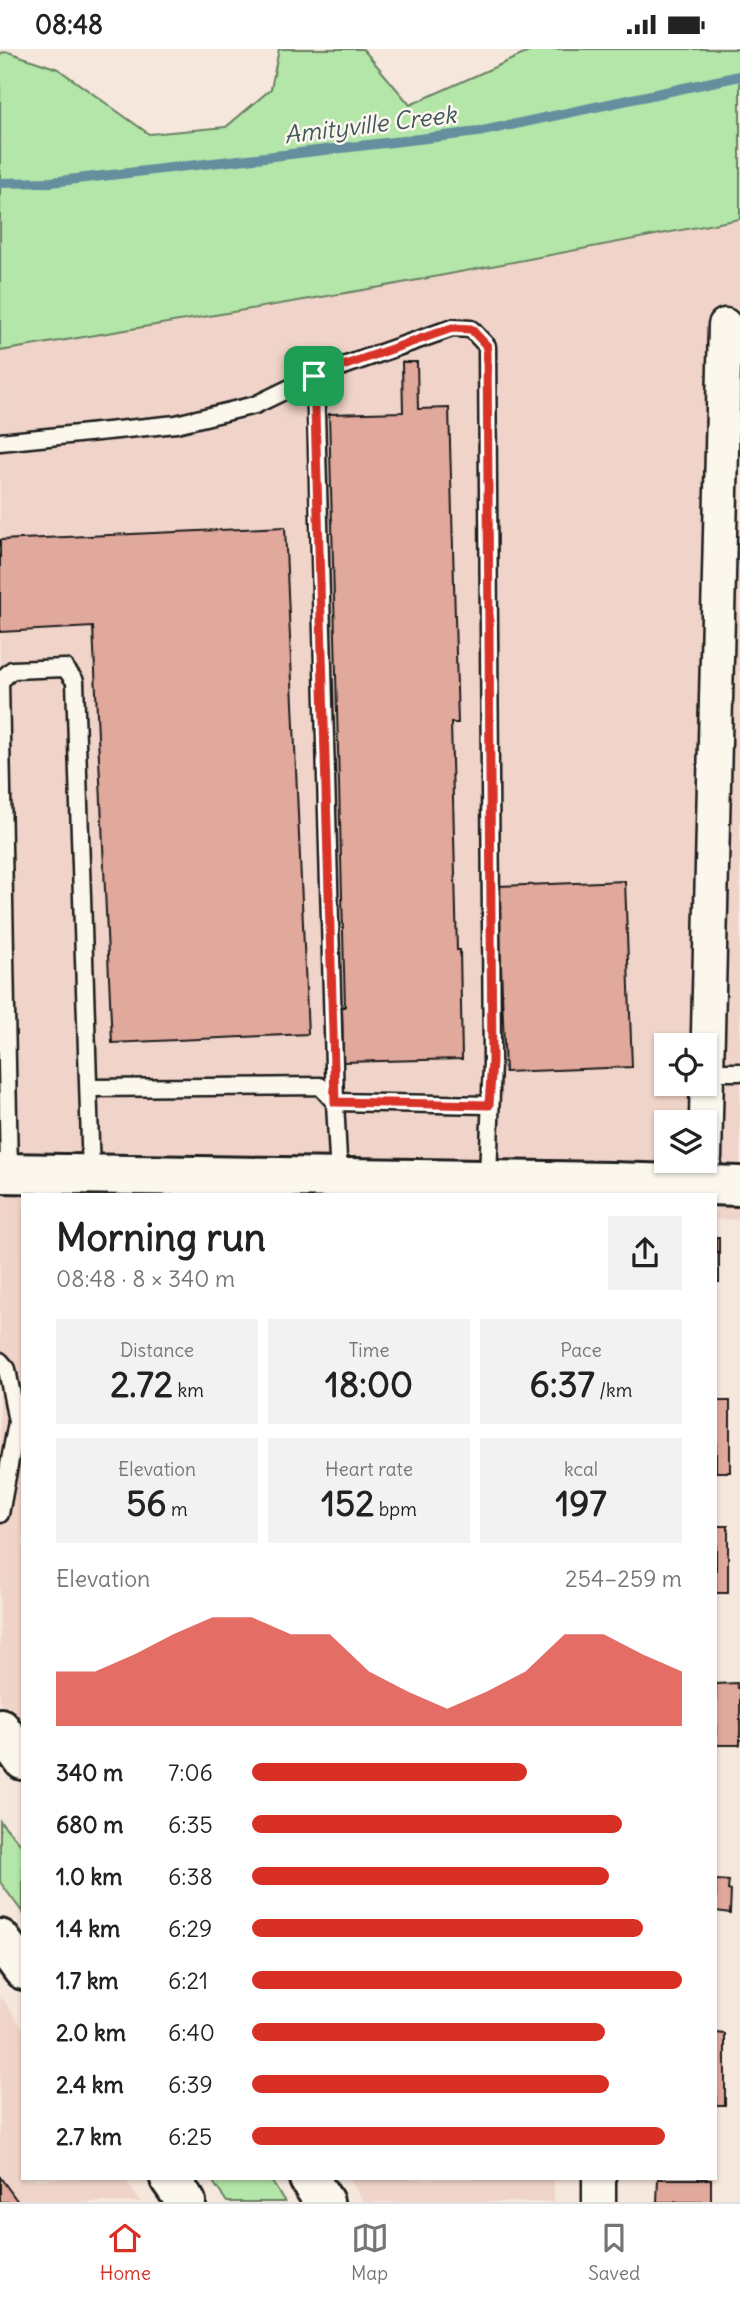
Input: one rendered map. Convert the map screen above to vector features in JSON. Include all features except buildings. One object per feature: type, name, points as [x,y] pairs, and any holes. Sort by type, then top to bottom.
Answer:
[{"type":"main road","points":[[5,1173],[488,1180],[612,1188],[708,1173]]},
{"type":"main road","points":[[0,1728],[21,1757]]},
{"type":"main road","points":[[0,1939],[21,1967]]},
{"type":"main road","points":[[171,2180],[186,2202]]},
{"type":"main road","points":[[310,2180],[324,2202]]},
{"type":"street","points":[[708,1033],[725,325]]},
{"type":"street","points":[[599,2180],[599,2202]]},
{"type":"lane","points":[[0,442],[176,424],[255,405],[314,376],[452,328],[471,329],[487,346],[492,1062],[488,1180]]},
{"type":"lane","points":[[314,376],[339,1178]]},
{"type":"lane","points":[[5,1173],[0,681],[12,670],[65,668],[75,681],[92,1174]]},
{"type":"lane","points":[[717,1072],[740,1072]]},
{"type":"lane","points":[[89,1088],[320,1086],[335,1102],[489,1105]]},
{"type":"lane","points":[[0,1361],[7,1369],[17,1422],[0,1512]]},
{"type":"shaded area","points":[[740,219],[740,1220],[717,1219],[717,1193],[21,1193],[21,1727],[0,1701],[0,351],[381,287]]},
{"type":"shaded area","points":[[0,1995],[21,2025],[21,2180],[126,2180],[141,2202],[0,2202]]},
{"type":"shaded area","points":[[350,2180],[554,2180],[554,2202],[364,2202]]},
{"type":"green space","points":[[279,49],[363,49],[410,105],[535,49],[740,49],[740,219],[381,287],[0,351],[0,53],[8,52],[58,69],[149,134],[226,127],[271,89]]},
{"type":"green space","points":[[0,1821],[21,1845],[21,1910],[0,1882]]},
{"type":"green space","points":[[212,2180],[271,2180],[285,2202],[227,2202]]},
{"type":"waterway","name":"Amityville Creek","points":[[0,183],[51,182],[478,132],[740,76]]},
{"type":"route","points":[[452,328],[471,329],[487,346],[492,1062],[489,1105],[335,1102],[314,376],[452,328]]}]
